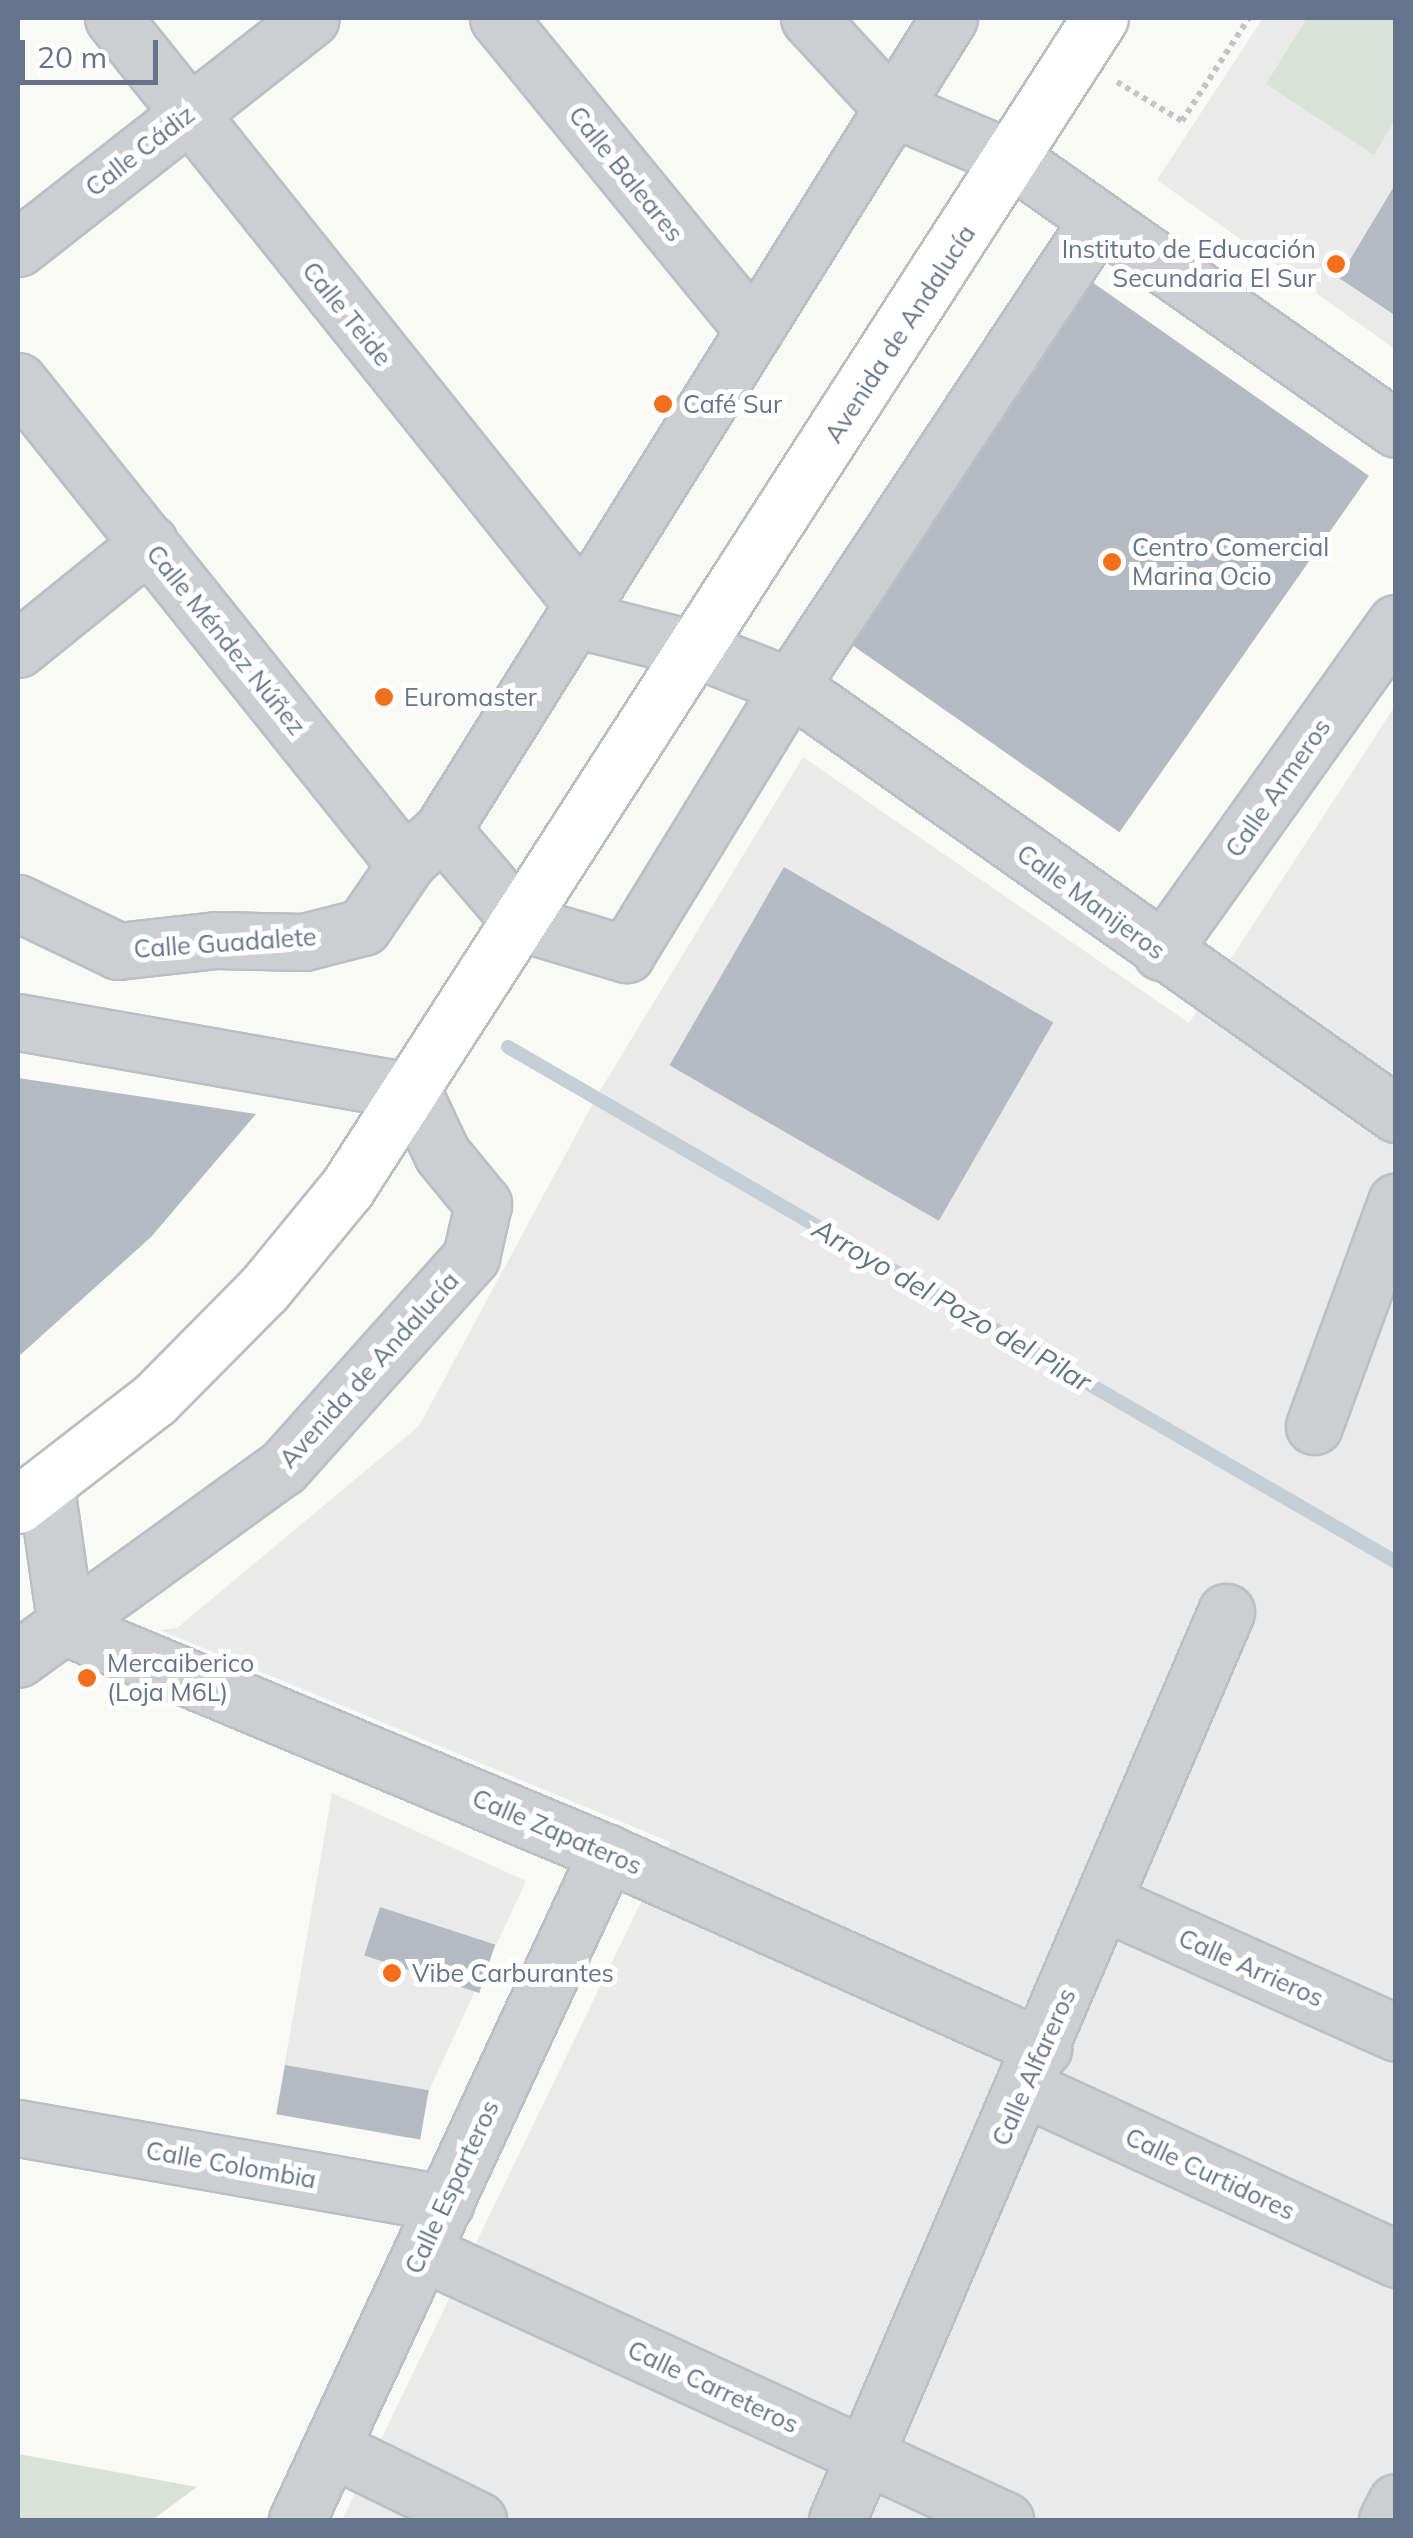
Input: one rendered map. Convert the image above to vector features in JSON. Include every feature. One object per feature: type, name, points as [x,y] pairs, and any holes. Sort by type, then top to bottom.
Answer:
[{"type":"highway","name":"Avenida de Andalucía","points":[[32,1496],[154,1400],[264,1289],[347,1188],[698,650],[1088,38]]},
{"type":"street","name":"Calle Teide","points":[[113,18],[582,609]]},
{"type":"street","name":"Calle Cádiz","points":[[18,248],[311,18]]},
{"type":"street","name":"Calle Baleares","points":[[498,18],[754,331]]},
{"type":"street","points":[[809,18],[892,108],[1012,159],[1396,429]]},
{"type":"street","points":[[949,18],[582,609],[425,846],[522,922],[626,954],[790,686],[1098,220]]},
{"type":"street","name":"Calle Méndez Núñez","points":[[18,381],[149,543],[425,846]]},
{"type":"street","points":[[18,648],[149,543]]},
{"type":"street","points":[[582,609],[599,625],[698,650],[790,686]]},
{"type":"street","name":"Calle Armeros","points":[[1162,952],[1396,623]]},
{"type":"street","name":"Calle Manijeros","points":[[790,686],[1396,1114]]},
{"type":"street","name":"Calle Guadalete","points":[[18,903],[118,951],[216,940],[304,942],[363,927],[425,846]]},
{"type":"street","points":[[18,1022],[413,1092]]},
{"type":"street","name":"Avenida de Andalucía","points":[[18,1659],[284,1467],[471,1257],[483,1204],[442,1154],[413,1092]]},
{"type":"street","points":[[1314,1426],[1396,1202]]},
{"type":"street","name":"Avenida de Andalucía","points":[[32,1496],[66,1626]]},
{"type":"street","name":"Calle Alfareros","points":[[837,2520],[1106,1903],[1226,1612]]},
{"type":"street","name":"Calle Zapateros","points":[[66,1626],[606,1853],[1034,2068]]},
{"type":"street","name":"Calle Esparteros","points":[[297,2520],[606,1853]]},
{"type":"street","name":"Calle Arrieros","points":[[1106,1903],[1396,2033]]},
{"type":"street","name":"Calle Curtidores","points":[[1034,2068],[1396,2259]]},
{"type":"street","name":"Calle Colombia","points":[[18,2128],[444,2203]]},
{"type":"street","name":"Calle Carreteros","points":[[422,2252],[1005,2520]]},
{"type":"street","points":[[331,2448],[478,2520]]},
{"type":"street","points":[[1387,2520],[1396,2502]]},
{"type":"path","points":[[1088,38],[1182,121],[1249,18]]},
{"type":"shaded area","name":"Instituto de Educación Secundaria El Sur","points":[[1263,18],[1395,18],[1395,349],[1157,180]]},
{"type":"shaded area","points":[[1307,18],[1395,18],[1395,120],[1374,155],[1266,84]]},
{"type":"shaded area","points":[[1395,706],[1395,2520],[342,2520],[670,1842],[160,1630],[177,1628],[419,1426],[598,1094],[803,757],[1189,1023]]},
{"type":"shaded area","name":"Vibe Carburantes","points":[[332,1793],[526,1881],[407,2138],[276,2114]]},
{"type":"shaded area","points":[[18,2454],[197,2487],[152,2520],[18,2520]]},
{"type":"building","points":[[1396,183],[1396,316],[1339,278]]},
{"type":"building","name":"Centro Comercial Marina Ocio","points":[[1092,282],[1369,476],[1119,832],[842,638]]},
{"type":"building","points":[[784,867],[1053,1022],[939,1221],[670,1065]]},
{"type":"building","points":[[18,1078],[256,1114],[151,1237],[18,1357]]},
{"type":"building","points":[[380,1907],[495,1944],[479,1993],[364,1956]]},
{"type":"building","points":[[285,2065],[429,2090],[420,2140],[276,2114]]},
{"type":"waterway","name":"Arroyo del Pozo del Pilar","points":[[508,1047],[1396,1562]]},
{"type":"place","name":"Instituto de Educación Secundaria El Sur","points":[[1336,264]]},
{"type":"place","name":"Café Sur","points":[[663,404]]},
{"type":"place","name":"Centro Comercial Marina Ocio","points":[[1112,562]]},
{"type":"place","name":"Euromaster","points":[[384,697]]},
{"type":"place","name":"Mercaiberico (Loja M6L)","points":[[87,1678]]},
{"type":"place","name":"Vibe Carburantes","points":[[392,1973]]}]
